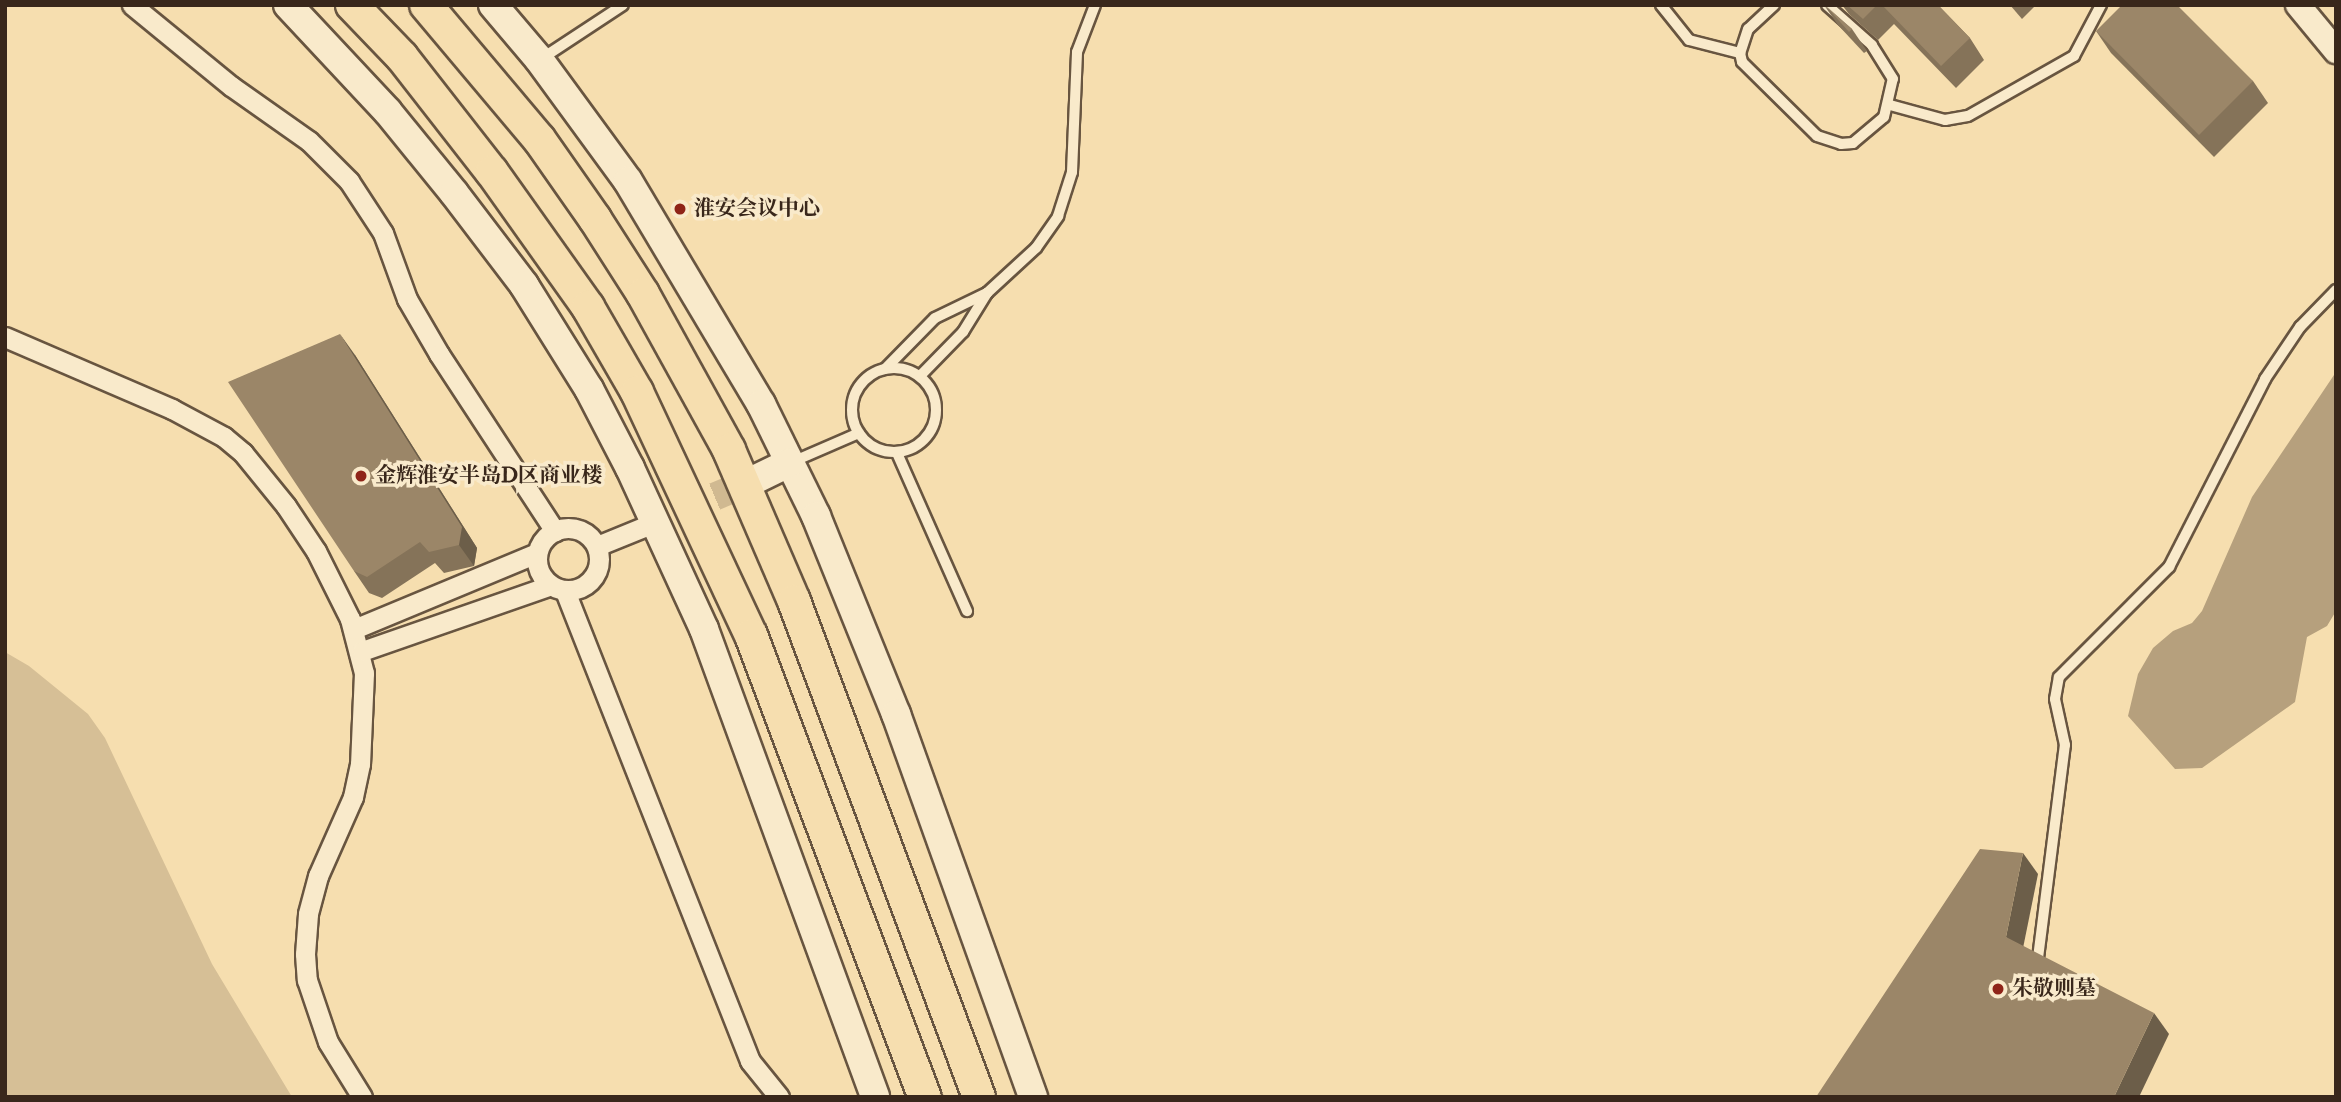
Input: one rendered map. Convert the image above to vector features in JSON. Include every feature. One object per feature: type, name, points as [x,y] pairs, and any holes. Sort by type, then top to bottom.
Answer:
[{"type":"highway","points":[[352,5],[402,57],[492,172],[588,307],[637,391],[751,635],[925,1097]]},
{"type":"highway","points":[[426,5],[540,139],[595,219],[643,294],[729,450],[794,601],[979,1097]]},
{"type":"main road","points":[[288,5],[403,130],[524,285],[666,517],[875,1097]]},
{"type":"main road","points":[[493,5],[540,60],[628,181],[719,331],[816,516],[896,714],[1033,1097]]},
{"type":"main road","points":[[754,480],[789,463]]},
{"type":"street","points":[[132,5],[231,86],[309,141],[349,181],[383,233],[407,299],[439,354],[555,531]]},
{"type":"street","points":[[2298,5],[2336,51]]},
{"type":"street","points":[[5,337],[206,426],[243,453],[316,551],[354,629],[362,651],[360,764],[353,797],[318,876],[308,914],[305,954],[307,980],[328,1042],[362,1097]]},
{"type":"street","points":[[597,546],[666,517]]},
{"type":"street","points":[[354,629],[537,553],[555,531],[574,528],[597,546],[600,556],[594,577],[578,589],[558,588],[362,651]]},
{"type":"street","points":[[537,553],[540,573],[558,588],[750,1061],[779,1097]]},
{"type":"lane","points":[[540,60],[622,5]]},
{"type":"lane","points":[[920,376],[963,332],[987,293],[1036,248],[1068,194],[1075,147],[1077,52],[1095,5]]},
{"type":"lane","points":[[1661,5],[1689,40],[1740,53]]},
{"type":"lane","points":[[1774,5],[1752,23],[1740,53],[1742,62],[1808,130],[1829,141],[1853,143],[1865,137],[1890,105],[1889,69],[1863,37],[1827,5]]},
{"type":"lane","points":[[1890,105],[1945,120],[1968,116],[2074,56],[2102,5]]},
{"type":"lane","points":[[2038,958],[2065,745],[2055,699],[2059,677],[2169,567],[2265,379],[2300,327],[2336,290]]},
{"type":"lane","points":[[885,369],[920,376],[934,397],[935,422],[921,443],[897,453],[875,448],[859,433],[852,407],[862,382],[885,369],[935,318],[987,293]]},
{"type":"lane","points":[[789,463],[859,433]]},
{"type":"lane","points":[[897,453],[967,611]]},
{"type":"shaded area","points":[[2336,372],[2336,611],[2327,626],[2307,637],[2295,702],[2202,768],[2175,769],[2128,716],[2138,674],[2153,648],[2173,631],[2192,623],[2202,611],[2252,497]]},
{"type":"shaded area","points":[[5,652],[29,666],[88,714],[105,738],[212,964],[292,1097],[5,1097]]},
{"type":"building","points":[[1825,5],[1852,29],[1849,32]]},
{"type":"building","points":[[1847,5],[1877,5],[1863,19]]},
{"type":"building","points":[[1882,5],[1938,5],[1970,38],[1941,66]]},
{"type":"building","points":[[2122,5],[2177,5],[2253,81],[2199,135],[2096,31]]},
{"type":"building","name":"金辉淮安半岛D区商业楼","points":[[340,334],[462,527],[459,545],[429,552],[420,542],[367,577],[354,571],[228,382]]},
{"type":"building","name":"朱敬则墓","points":[[1980,849],[2023,853],[2006,937],[2154,1013],[2114,1097],[1816,1097]]},
{"type":"tunnel","points":[[676,513],[754,480]]},
{"type":"place","name":"淮安会议中心","points":[[680,209]]},
{"type":"place","name":"金辉淮安半岛D区商业楼","points":[[361,476]]},
{"type":"place","name":"朱敬则墓","points":[[1998,989]]}]
